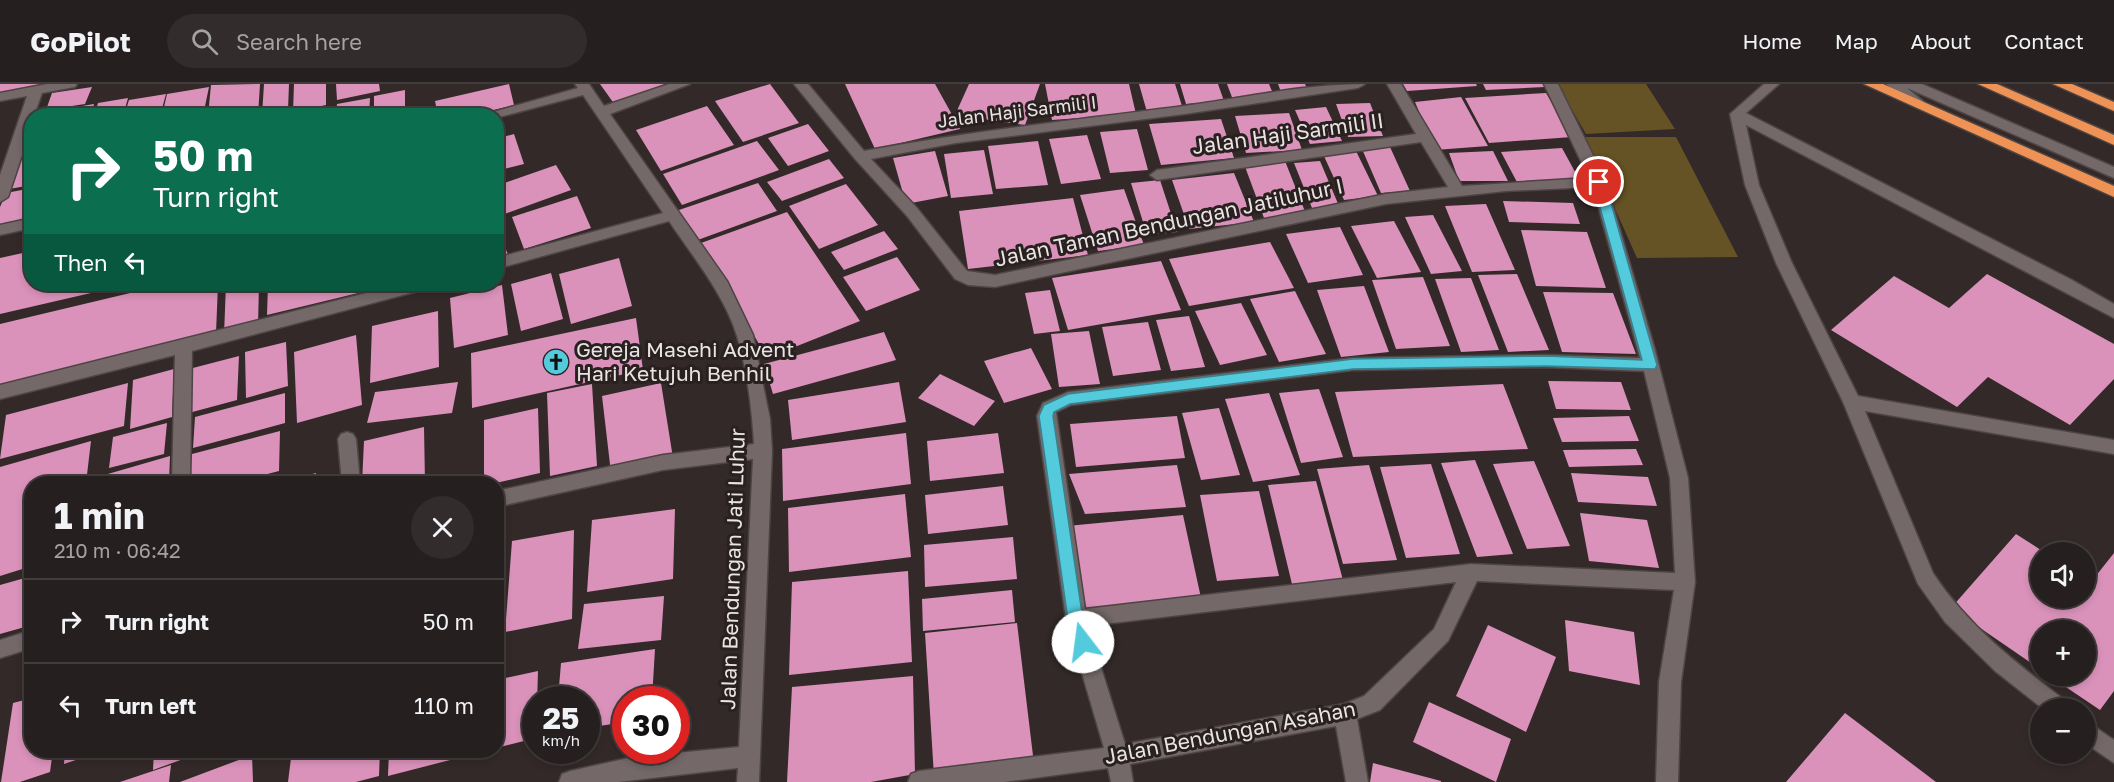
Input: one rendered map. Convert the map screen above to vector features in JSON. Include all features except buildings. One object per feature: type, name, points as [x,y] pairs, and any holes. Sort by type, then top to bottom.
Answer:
[{"type":"highway","points":[[1871,84],[2114,192]]},
{"type":"highway","points":[[1985,84],[2114,140]]},
{"type":"highway","points":[[2060,84],[2114,106]]},
{"type":"street","points":[[0,97],[70,84]]},
{"type":"street","points":[[601,112],[683,84]]},
{"type":"street","name":"Jalan Taman Bendungan Jatiluhur I","points":[[801,84],[860,156],[912,212],[961,274],[980,281],[995,281],[1386,199],[1457,190],[1599,182]]},
{"type":"street","name":"Jalan Haji Sarmili I","points":[[860,156],[956,138],[1185,110],[1358,84]]},
{"type":"street","points":[[1394,84],[1457,190]]},
{"type":"street","points":[[1551,84],[1599,182],[1679,478],[1685,582],[1670,682],[1667,782]]},
{"type":"street","points":[[1737,114],[1772,84]]},
{"type":"street","points":[[1893,84],[1932,110]]},
{"type":"street","points":[[1910,84],[2114,173]]},
{"type":"street","points":[[504,112],[558,98],[584,87]]},
{"type":"street","name":"Jalan Bendungan Jati Luhur","points":[[584,87],[721,285],[745,334],[761,419],[763,451],[747,757],[748,782]]},
{"type":"street","points":[[30,108],[36,90]]},
{"type":"street","points":[[1737,114],[2046,273],[2114,312]]},
{"type":"street","points":[[1737,114],[1752,185],[1784,263],[1852,402],[1917,559],[1940,604],[1995,658],[2045,698]]},
{"type":"street","points":[[0,196],[24,125]]},
{"type":"street","name":"Jalan Haji Sarmili II","points":[[1157,175],[1425,137]]},
{"type":"street","points":[[504,262],[673,215]]},
{"type":"street","points":[[0,230],[24,225]]},
{"type":"street","points":[[0,393],[396,291]]},
{"type":"street","points":[[181,476],[184,347]]},
{"type":"street","points":[[1122,782],[1117,754],[1076,620],[1046,416],[1049,408],[1068,399],[1353,364],[1546,361],[1650,365]]},
{"type":"street","points":[[1852,402],[2114,447]]},
{"type":"street","points":[[347,439],[350,476]]},
{"type":"street","points":[[504,498],[684,460],[728,452],[763,451]]},
{"type":"street","points":[[1076,620],[1471,572],[1685,582]]},
{"type":"street","name":"Jalan Bendungan Asahan","points":[[919,782],[1094,760],[1345,714],[1372,703],[1441,635],[1471,572]]},
{"type":"street","points":[[0,650],[24,642]]},
{"type":"street","points":[[1345,714],[1357,782]]},
{"type":"street","points":[[2096,739],[2114,753]]},
{"type":"street","points":[[570,782],[633,768],[747,757]]},
{"type":"shaded area","points":[[1557,84],[1646,84],[1675,129],[1586,134]]},
{"type":"shaded area","points":[[1583,137],[1676,137],[1738,257],[1637,258]]},
{"type":"place","name":"Gereja Masehi Advent Hari Ketujuh Benhil","points":[[556,362]]},
{"type":"route","points":[[1083,642],[1076,620],[1046,416],[1049,408],[1068,399],[1353,364],[1546,361],[1650,365],[1599,182]]}]
